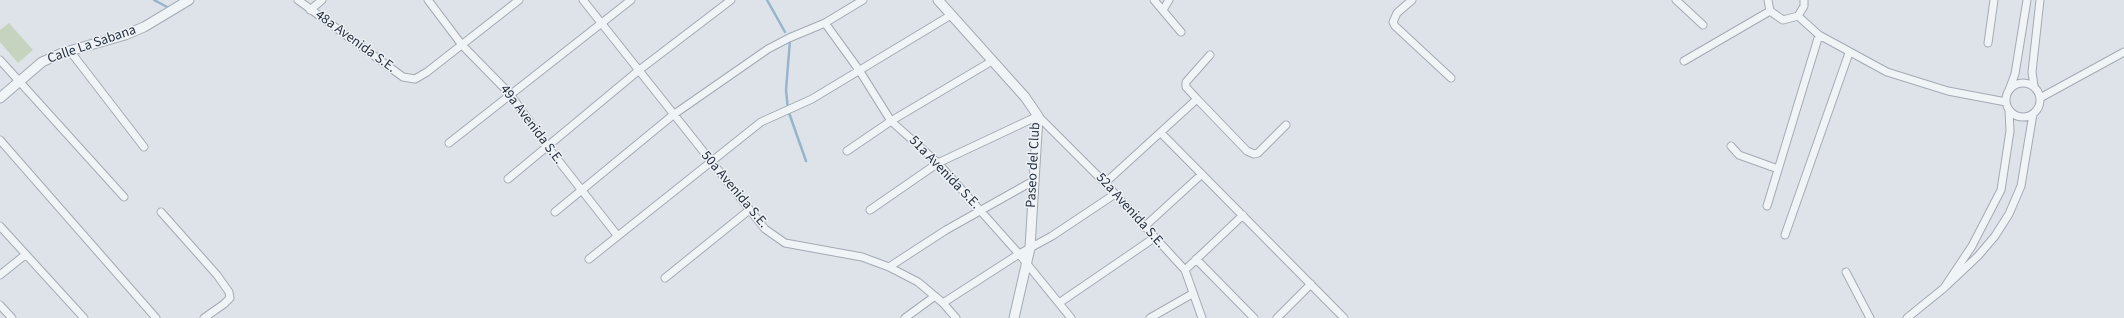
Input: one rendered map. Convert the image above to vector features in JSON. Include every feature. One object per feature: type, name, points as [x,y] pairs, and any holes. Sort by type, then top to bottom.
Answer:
[{"type":"street","name":"Calle La Sabana","points":[[0,98],[42,62],[70,51],[125,35],[144,27],[189,0]]},
{"type":"street","name":"48a Avenida S.E.","points":[[298,0],[403,77],[415,79],[427,72],[462,45]]},
{"type":"street","points":[[310,10],[322,0]]},
{"type":"street","name":"49a Avenida S.E.","points":[[428,0],[462,45],[510,94],[547,146],[617,235]]},
{"type":"street","points":[[462,45],[519,0]]},
{"type":"street","name":"50a Avenida S.E.","points":[[583,0],[748,211],[765,229],[785,243],[862,257],[889,267],[918,282],[943,303],[956,318]]},
{"type":"street","points":[[450,143],[510,94],[631,0]]},
{"type":"street","points":[[508,178],[638,71],[732,0]]},
{"type":"street","points":[[555,212],[673,116],[768,49],[789,38],[825,23],[863,0]]},
{"type":"street","name":"Paseo del Club","points":[[938,0],[1025,97],[1038,116],[1030,248],[1028,264],[1014,318]]},
{"type":"street","points":[[1154,0],[1181,32]]},
{"type":"street","points":[[1163,10],[1169,0]]},
{"type":"street","points":[[1676,0],[1703,25]]},
{"type":"street","points":[[1768,0],[1770,11],[1783,20],[1798,16],[1804,6],[1804,0]]},
{"type":"street","points":[[1988,43],[1994,0]]},
{"type":"street","points":[[1944,288],[1972,246],[2001,190],[2010,131],[2009,110],[2006,102],[2015,74],[2026,0]]},
{"type":"street","points":[[2009,110],[2016,116],[2025,117],[2033,114],[2039,107],[2040,98],[2034,86],[2032,72],[2040,0]]},
{"type":"street","points":[[1409,1],[1397,13],[1393,22],[1395,26],[1451,78]]},
{"type":"street","points":[[1684,61],[1770,11]]},
{"type":"street","points":[[589,259],[617,235],[711,164],[761,122],[812,99],[951,15]]},
{"type":"street","points":[[1798,16],[1819,34],[1849,53],[1886,72],[1948,91],[2006,102]]},
{"type":"street","name":"51a Avenida S.E.","points":[[825,23],[859,70],[892,121],[938,163],[981,210],[1028,264],[1071,318]]},
{"type":"street","points":[[1767,206],[1819,34]]},
{"type":"street","points":[[70,51],[144,146]]},
{"type":"street","points":[[2040,98],[2124,52]]},
{"type":"street","points":[[1785,235],[1849,53]]},
{"type":"street","points":[[1210,54],[1186,82],[1186,87],[1247,152],[1254,154],[1258,153],[1286,125]]},
{"type":"street","points":[[0,60],[20,80],[124,197]]},
{"type":"street","points":[[847,151],[892,121],[992,61]]},
{"type":"street","points":[[2009,90],[2021,83],[2034,86]]},
{"type":"street","points":[[1105,182],[1197,99]]},
{"type":"street","points":[[1907,318],[1944,288],[1978,256],[1995,236],[2009,214],[2021,186],[2033,114]]},
{"type":"street","points":[[870,210],[938,163],[1038,116]]},
{"type":"street","name":"52a Avenida S.E.","points":[[1038,116],[1105,182],[1144,227],[1185,270],[1192,294],[1202,318]]},
{"type":"street","points":[[1161,133],[1344,318]]},
{"type":"street","points":[[0,140],[156,318]]},
{"type":"street","points":[[1731,146],[1739,155],[1778,168]]},
{"type":"street","points":[[1144,227],[1202,174]]},
{"type":"street","points":[[889,267],[946,230],[1033,181]]},
{"type":"street","points":[[943,303],[1019,254],[1052,236],[1115,194]]},
{"type":"street","points":[[665,278],[748,211]]},
{"type":"street","points":[[161,212],[217,275],[229,292],[230,298],[204,318]]},
{"type":"street","points":[[1185,270],[1242,215]]},
{"type":"street","points":[[0,226],[84,318]]},
{"type":"street","points":[[1059,303],[1154,238]]},
{"type":"street","points":[[0,275],[25,255]]},
{"type":"street","points":[[1196,259],[1254,318]]},
{"type":"street","points":[[1846,272],[1870,318]]},
{"type":"street","points":[[1277,318],[1311,284]]},
{"type":"street","points":[[1150,318],[1192,294]]},
{"type":"street","points":[[905,318],[935,296]]},
{"type":"street","points":[[0,305],[12,318]]},
{"type":"green space","points":[[9,23],[33,50],[18,63],[0,42],[0,30]]},
{"type":"waterway","points":[[154,0],[167,7]]},
{"type":"waterway","points":[[767,0],[785,32]]},
{"type":"waterway","points":[[790,40],[786,90],[788,110],[806,161]]}]
